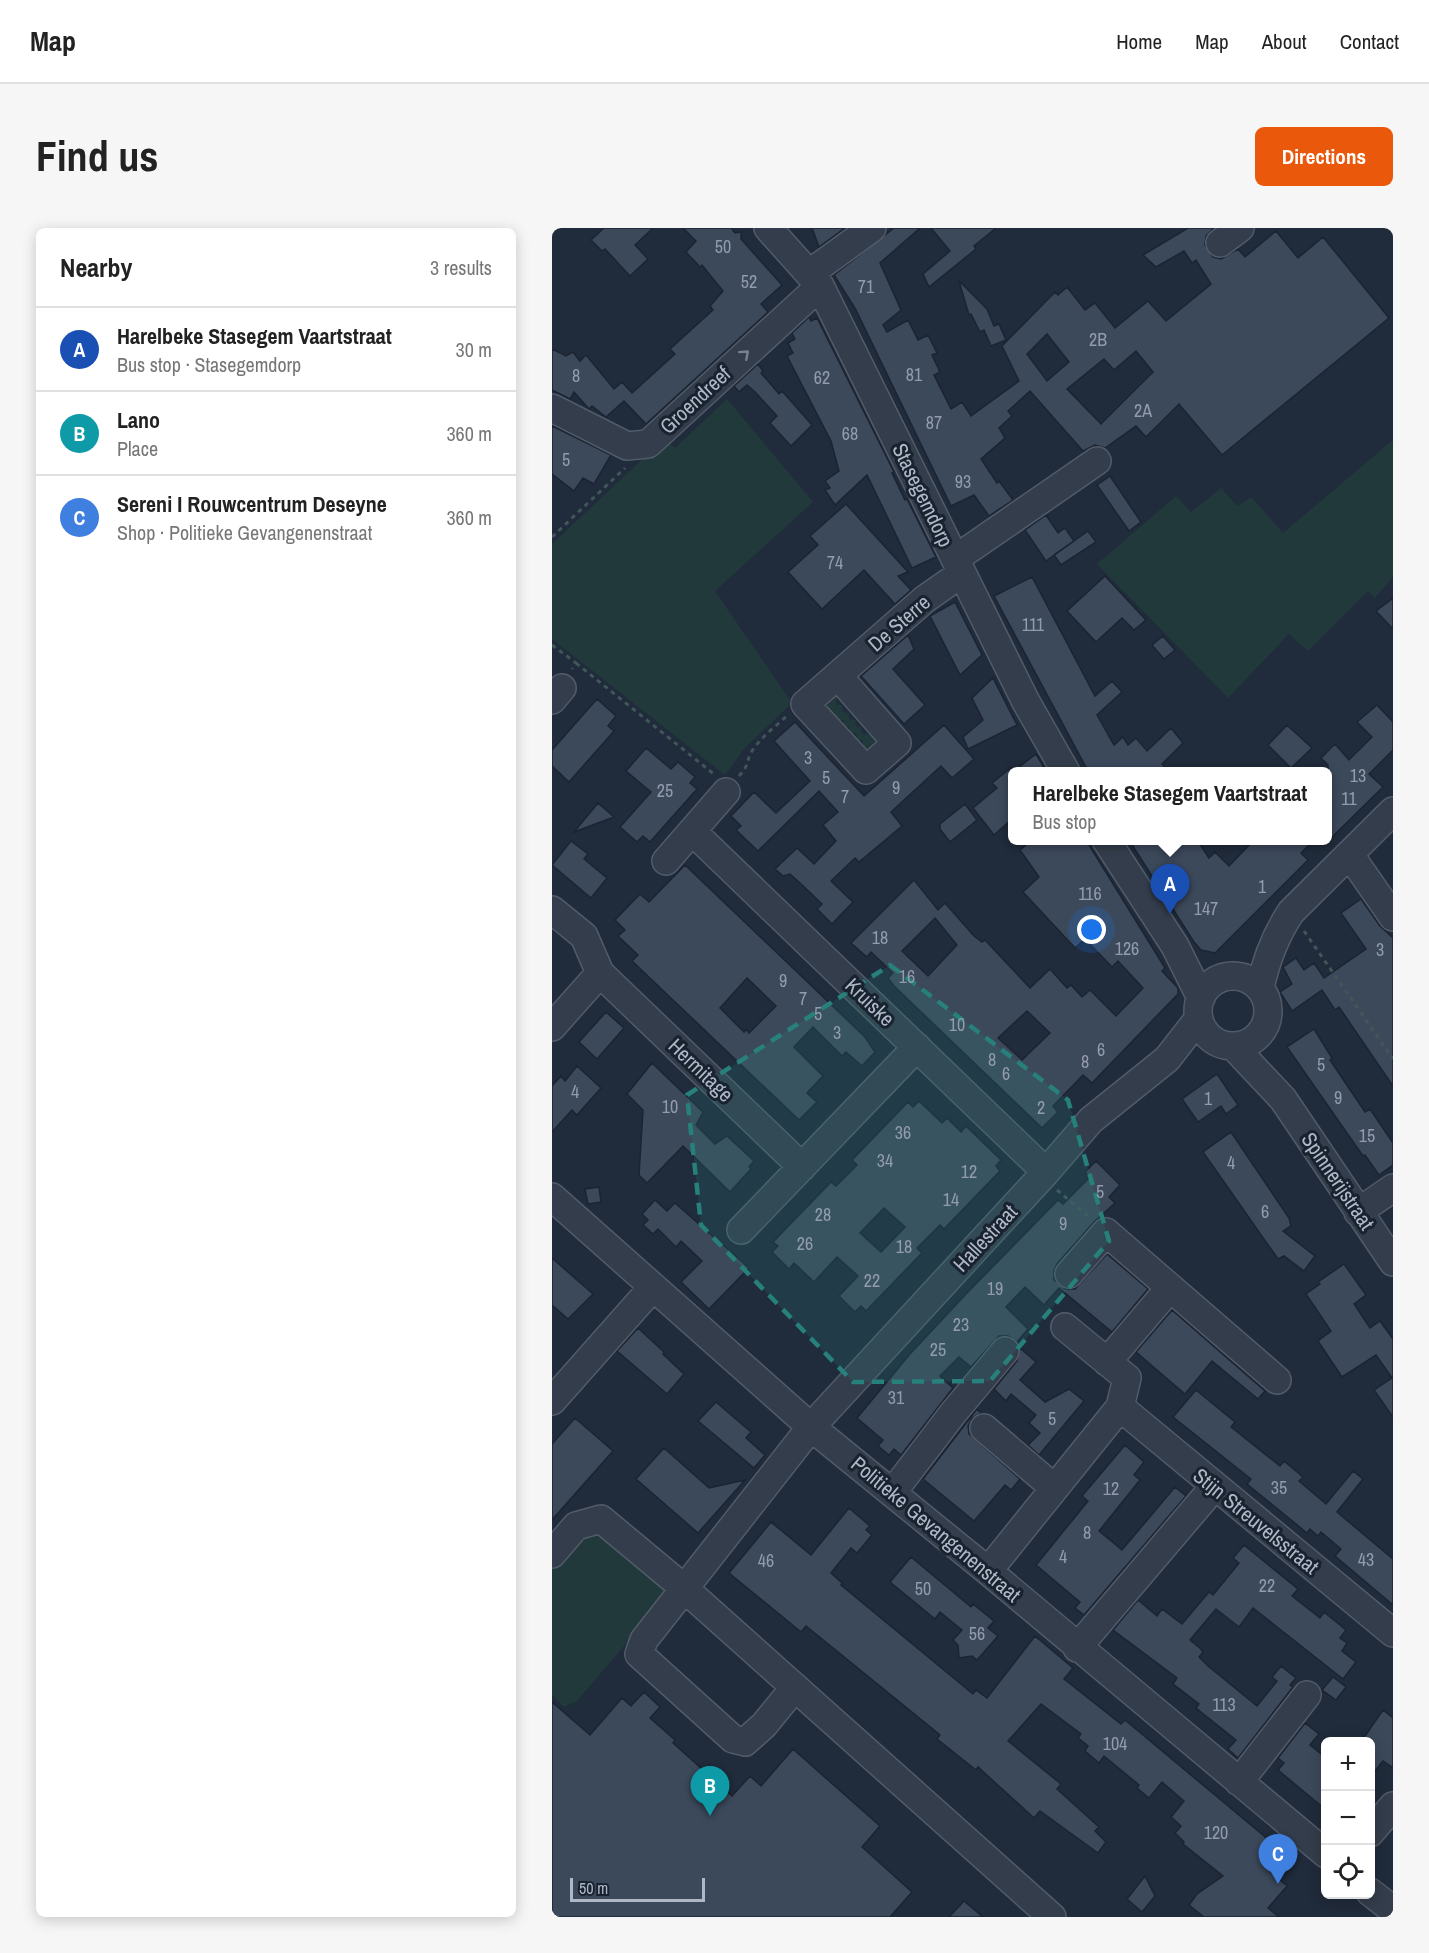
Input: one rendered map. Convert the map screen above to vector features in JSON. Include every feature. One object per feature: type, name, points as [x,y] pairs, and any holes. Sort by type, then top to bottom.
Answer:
[{"type":"street","name":"Stasegemdorp","points":[[768,228],[815,280],[1026,702],[1064,767]]},
{"type":"street","name":"Groendreef","points":[[552,408],[627,446],[648,444],[815,280],[872,228]]},
{"type":"street","name":"De Sterre","points":[[805,704],[925,599],[958,566],[1097,461]]},
{"type":"street","points":[[805,704],[866,770],[897,743],[838,676]]},
{"type":"street","points":[[666,861],[728,789]]},
{"type":"street","points":[[1242,981],[1256,953],[1393,811]]},
{"type":"street","name":"Kruiske","points":[[693,832],[1047,1172]]},
{"type":"street","points":[[1109,845],[1175,946],[1200,1008],[1203,1028],[1225,1044],[1245,1045],[1262,1032],[1268,1010],[1242,981],[1175,946]]},
{"type":"street","points":[[1350,855],[1393,917]]},
{"type":"street","name":"Hermitage","points":[[552,910],[584,936],[600,973],[802,1167]]},
{"type":"street","points":[[552,1027],[600,973]]},
{"type":"street","points":[[1200,1008],[1208,988],[1242,981]]},
{"type":"street","name":"Hallestraat","points":[[795,1687],[764,1725],[745,1742],[733,1739],[639,1654],[644,1640],[811,1427],[1047,1172],[1091,1120],[1167,1059],[1200,1008]]},
{"type":"street","name":"Spinnerijstraat","points":[[1262,1032],[1283,1099]]},
{"type":"street","name":"Hallestraat","points":[[1167,1059],[1225,1044]]},
{"type":"street","name":"Spinnerijstraat","points":[[1225,1044],[1283,1099],[1393,1262]]},
{"type":"street","points":[[741,1230],[917,1047]]},
{"type":"street","points":[[1358,1212],[1393,1188]]},
{"type":"street","name":"Politieke Gevangenenstraat","points":[[552,1197],[811,1427],[988,1571],[1077,1648],[1321,1850]]},
{"type":"street","points":[[1069,1274],[1106,1232],[1169,1289],[1277,1380]]},
{"type":"street","points":[[552,1401],[653,1287]]},
{"type":"street","points":[[1107,1362],[1169,1289]]},
{"type":"street","points":[[988,1571],[1053,1486],[1120,1407],[1126,1378],[1065,1327]]},
{"type":"street","points":[[892,1493],[954,1412],[1005,1351]]},
{"type":"street","name":"Stijn Streuvelsstraat","points":[[1120,1407],[1393,1633]]},
{"type":"street","points":[[984,1428],[1053,1486]]},
{"type":"street","points":[[1077,1648],[1214,1487]]},
{"type":"street","points":[[552,1554],[576,1527],[601,1519],[685,1589],[1052,1917]]},
{"type":"street","points":[[1239,1782],[1307,1695]]},
{"type":"street","points":[[1375,1828],[1393,1806]]},
{"type":"street","points":[[1375,1895],[1393,1911]]},
{"type":"path","points":[[552,537],[628,465],[639,446]]},
{"type":"path","points":[[576,663],[728,789],[748,766],[750,754],[758,743],[796,707],[805,704]]},
{"type":"path","points":[[1285,922],[1393,1059]]},
{"type":"path","points":[[1047,1172],[1054,1187],[1106,1232]]},
{"type":"highlighted area","points":[[890,965],[1068,1100],[1109,1241],[990,1381],[853,1382],[701,1225],[687,1095]]},
{"type":"green space","points":[[727,399],[813,502],[715,591],[792,703],[743,750],[725,775],[552,639],[552,544],[665,438],[675,448]]},
{"type":"green space","points":[[1393,440],[1393,577],[1375,598],[1368,591],[1308,651],[1289,634],[1228,698],[1097,564],[1176,496],[1191,512],[1221,488],[1237,506],[1251,497],[1283,533]]},
{"type":"green space","points":[[835,693],[848,697],[837,698],[836,705],[842,705],[843,712],[849,713],[849,719],[855,720],[856,726],[861,727],[862,734],[880,734],[885,740],[870,755],[870,748],[863,747],[863,741],[857,740],[856,733],[850,733],[850,727],[844,726],[844,720],[825,720],[823,702]]},
{"type":"green space","points":[[587,1533],[601,1534],[660,1584],[665,1592],[664,1599],[577,1701],[564,1707],[552,1695],[552,1569],[573,1543]]},
{"type":"building","points":[[604,228],[653,228],[635,245],[648,259],[630,276],[605,249],[602,251],[591,240]]},
{"type":"building","points":[[683,228],[731,228],[735,233],[741,232],[741,239],[782,285],[761,304],[768,312],[646,424],[624,401],[606,417],[592,406],[589,409],[574,392],[570,399],[552,390],[552,349],[566,356],[573,352],[580,361],[586,355],[614,389],[622,382],[632,393],[675,354],[670,349],[713,310],[710,306],[723,291],[702,265],[700,267],[686,252],[696,241]]},
{"type":"building","points":[[812,228],[845,228],[819,247]]},
{"type":"building","points":[[894,228],[920,228],[880,263],[901,310],[883,325],[887,332],[908,320],[918,340],[928,335],[937,353],[932,355],[940,372],[934,375],[951,409],[962,402],[971,416],[1019,381],[1002,346],[1055,292],[1058,295],[1067,287],[1085,310],[1095,303],[1115,328],[1148,301],[1166,321],[1211,284],[1196,260],[1192,263],[1184,251],[1156,267],[1143,255],[1188,228],[1214,228],[1206,236],[1205,245],[1213,257],[1221,259],[1238,249],[1245,257],[1276,231],[1298,258],[1323,237],[1389,318],[1222,455],[1179,404],[1146,437],[1136,426],[1105,448],[1095,445],[1083,451],[1030,391],[1008,411],[1012,416],[999,428],[1005,438],[981,459],[997,483],[999,481],[1013,500],[989,516],[974,495],[951,506],[855,308],[834,275]],"holes":[[[1047,334],[1069,362],[1047,381],[1027,354]],[[1136,351],[1153,372],[1101,424],[1067,389],[1104,359],[1114,370]]]},
{"type":"building","points":[[931,228],[996,228],[974,246],[976,249],[929,287],[923,274],[950,251]]},
{"type":"building","points":[[959,281],[987,309],[994,326],[999,324],[1006,340],[991,346],[984,330],[980,332],[971,314],[969,315]]},
{"type":"building","points":[[809,317],[811,321],[817,318],[894,472],[892,473],[905,500],[907,499],[936,557],[912,568],[867,475],[835,505],[825,490],[830,488],[825,481],[839,471],[831,441],[787,356],[793,353],[788,343],[795,339],[792,333]]},
{"type":"building","points":[[758,364],[763,371],[761,373],[779,394],[782,391],[812,425],[791,446],[770,423],[777,416],[756,393],[747,385],[739,392],[734,386]]},
{"type":"building","points":[[552,426],[611,455],[594,484],[583,478],[574,491],[552,474]]},
{"type":"building","points":[[1110,476],[1141,522],[1129,531],[1097,485]]},
{"type":"building","points":[[846,504],[908,572],[898,576],[911,590],[895,604],[864,570],[822,609],[788,572],[818,545],[810,536]]},
{"type":"building","points":[[1046,515],[1058,533],[1065,528],[1074,541],[1046,561],[1025,530]]},
{"type":"building","points":[[1088,531],[1096,542],[1061,565],[1054,555]]},
{"type":"building","points":[[1105,576],[1146,620],[1134,630],[1122,618],[1096,642],[1067,611]]},
{"type":"building","points":[[1032,577],[1095,696],[1112,681],[1122,692],[1097,715],[1114,745],[1123,737],[1128,745],[1136,738],[1147,751],[1171,728],[1183,743],[1162,764],[1165,767],[1086,767],[994,596]]},
{"type":"building","points":[[1393,598],[1393,629],[1376,611]]},
{"type":"building","points":[[955,602],[982,655],[960,675],[930,616]]},
{"type":"building","points":[[908,635],[914,649],[893,669],[925,705],[904,724],[861,676]]},
{"type":"building","points":[[1163,636],[1175,650],[1164,659],[1152,645]]},
{"type":"building","points":[[993,678],[1017,725],[968,749],[963,737],[983,720],[972,698]]},
{"type":"building","points":[[597,699],[616,716],[608,726],[614,731],[569,782],[552,766],[552,750]]},
{"type":"building","points":[[1377,705],[1393,722],[1393,750],[1369,774],[1383,787],[1332,837],[1332,767],[1328,767],[1321,758],[1335,744],[1349,760],[1372,737],[1357,722]]},
{"type":"building","points":[[795,722],[864,796],[944,725],[974,759],[952,778],[941,766],[891,812],[902,826],[859,862],[855,858],[831,881],[853,902],[832,924],[817,909],[822,904],[790,874],[783,876],[775,869],[797,848],[814,864],[836,841],[823,825],[838,812],[819,791],[758,851],[736,830],[741,826],[731,816],[754,792],[776,813],[810,781],[774,741]]},
{"type":"building","points":[[1287,725],[1312,748],[1290,767],[1268,745]]},
{"type":"building","points":[[646,748],[671,769],[678,762],[695,777],[690,783],[697,789],[650,842],[643,836],[637,842],[620,827],[651,792],[626,771]]},
{"type":"building","points":[[1036,754],[1044,767],[1019,767]]},
{"type":"building","points":[[1008,770],[1008,823],[994,835],[973,808],[997,788],[992,783]]},
{"type":"building","points":[[598,803],[614,817],[574,832]]},
{"type":"building","points":[[965,804],[977,820],[950,842],[940,829],[940,824]]},
{"type":"building","points":[[571,841],[588,854],[584,859],[607,878],[591,898],[552,865]]},
{"type":"building","points":[[1026,845],[1089,845],[1165,968],[1162,971],[1178,988],[1178,994],[1092,1083],[1083,1075],[1053,1106],[1058,1112],[1042,1128],[894,986],[888,978],[893,973],[871,952],[867,957],[851,943],[914,880],[938,910],[945,903],[974,936],[982,942],[985,940],[1030,988],[1050,969],[1067,988],[1071,985],[1082,997],[1090,990],[1116,1016],[1143,988],[1118,961],[1112,967],[1085,939],[1075,948],[1023,892],[1039,877],[1020,850]],"holes":[[[935,918],[957,945],[928,976],[902,951]],[[1027,1011],[1050,1033],[1022,1060],[998,1038]]]},
{"type":"building","points":[[1132,845],[1200,845],[1209,858],[1215,852],[1229,866],[1249,845],[1309,845],[1301,853],[1308,860],[1215,953],[1201,950]]},
{"type":"building","points":[[685,865],[865,1037],[875,1052],[862,1066],[846,1052],[842,1056],[813,1027],[794,1047],[823,1076],[807,1093],[817,1102],[799,1120],[632,961],[638,955],[618,936],[625,930],[615,920],[640,894],[649,902]],"holes":[[[747,978],[776,1006],[749,1033],[746,1029],[744,1032],[720,1008]]]},
{"type":"building","points":[[1361,899],[1380,926],[1393,938],[1393,1086],[1339,1007],[1335,1010],[1322,990],[1292,1011],[1280,992],[1292,984],[1283,967],[1296,958],[1304,970],[1314,963],[1324,978],[1366,949],[1341,913]]},
{"type":"building","points":[[606,1012],[624,1028],[597,1059],[579,1042]]},
{"type":"building","points":[[1314,1029],[1332,1058],[1330,1060],[1365,1112],[1370,1109],[1393,1143],[1393,1165],[1379,1175],[1365,1155],[1363,1156],[1287,1047]]},
{"type":"building","points":[[652,1063],[703,1112],[696,1125],[715,1144],[727,1136],[754,1161],[749,1167],[751,1169],[730,1192],[683,1146],[647,1183],[639,1175],[643,1110],[627,1094]]},
{"type":"building","points":[[577,1066],[601,1088],[577,1115],[572,1110],[552,1132],[552,1086],[561,1076],[565,1081]]},
{"type":"building","points":[[1217,1074],[1238,1105],[1226,1114],[1221,1106],[1198,1122],[1182,1099]]},
{"type":"building","points":[[919,1101],[942,1123],[947,1118],[961,1132],[966,1126],[1001,1160],[996,1166],[1000,1171],[944,1229],[940,1225],[917,1248],[922,1253],[866,1311],[861,1306],[855,1312],[839,1296],[858,1276],[837,1257],[814,1282],[794,1263],[789,1269],[772,1252],[778,1246],[773,1242],[831,1182],[836,1186],[857,1165],[852,1160],[908,1102],[913,1107]],"holes":[[[884,1208],[905,1227],[881,1252],[860,1233]]]},
{"type":"building","points":[[1231,1132],[1289,1218],[1291,1226],[1283,1231],[1315,1256],[1304,1271],[1284,1256],[1278,1259],[1203,1152]]},
{"type":"building","points":[[1096,1161],[1120,1185],[1109,1197],[1115,1203],[1094,1222],[1057,1264],[1054,1280],[1065,1289],[1075,1289],[1107,1254],[1148,1289],[1112,1332],[1059,1288],[1044,1305],[1025,1287],[1006,1307],[1028,1329],[1017,1342],[1008,1336],[999,1336],[971,1367],[959,1357],[940,1376],[953,1388],[901,1455],[894,1449],[889,1455],[878,1446],[883,1440],[857,1418],[910,1354],[967,1293],[1058,1200],[1063,1204],[1090,1177],[1085,1172]]},
{"type":"building","points":[[599,1187],[601,1202],[588,1204],[585,1189]]},
{"type":"building","points":[[655,1200],[667,1211],[675,1203],[749,1268],[709,1309],[681,1282],[702,1261],[681,1241],[676,1247],[658,1229],[653,1234],[643,1225],[648,1220],[642,1214]]},
{"type":"building","points":[[552,1258],[593,1294],[568,1319],[552,1305]]},
{"type":"building","points":[[1344,1264],[1366,1295],[1354,1304],[1370,1328],[1380,1321],[1393,1339],[1393,1417],[1374,1390],[1392,1378],[1376,1355],[1342,1377],[1318,1341],[1331,1331],[1306,1294],[1320,1284],[1318,1282]]},
{"type":"building","points":[[1172,1310],[1265,1391],[1258,1399],[1212,1361],[1185,1394],[1136,1352]]},
{"type":"building","points":[[638,1328],[684,1374],[667,1394],[617,1351]]},
{"type":"building","points":[[1020,1348],[1036,1362],[1020,1380],[1045,1402],[1069,1389],[1084,1401],[1039,1455],[1028,1445],[1040,1433],[1029,1423],[1036,1415],[1011,1394],[1006,1401],[994,1389],[1017,1361]]},
{"type":"building","points":[[1196,1390],[1235,1422],[1231,1427],[1280,1466],[1284,1461],[1303,1477],[1299,1481],[1326,1504],[1353,1471],[1363,1479],[1337,1512],[1393,1559],[1393,1605],[1335,1556],[1341,1549],[1321,1532],[1318,1536],[1310,1529],[1307,1533],[1247,1484],[1251,1479],[1173,1417]]},
{"type":"building","points":[[716,1402],[751,1432],[746,1438],[765,1455],[754,1468],[698,1421]]},
{"type":"building","points":[[977,1409],[981,1413],[972,1418],[968,1426],[969,1434],[1020,1479],[1011,1490],[1005,1485],[974,1521],[923,1479]]},
{"type":"building","points":[[575,1418],[613,1451],[552,1520],[552,1444]]},
{"type":"building","points":[[1125,1445],[1144,1462],[1134,1475],[1140,1480],[1099,1531],[1122,1550],[1175,1487],[1186,1496],[1084,1615],[1075,1608],[1080,1602],[1036,1565],[1088,1501],[1082,1496]]},
{"type":"building","points":[[664,1448],[709,1488],[745,1480],[698,1533],[636,1479]]},
{"type":"building","points":[[849,1508],[870,1526],[866,1530],[872,1535],[857,1553],[851,1548],[831,1573],[842,1583],[841,1585],[973,1694],[976,1690],[987,1698],[1035,1636],[1073,1668],[1064,1679],[1121,1724],[1125,1720],[1294,1861],[1279,1879],[1287,1886],[1268,1908],[1279,1917],[1204,1917],[1189,1905],[1197,1894],[1223,1876],[1183,1844],[1184,1842],[1175,1833],[1181,1826],[1171,1817],[1184,1801],[1162,1782],[1149,1798],[1137,1788],[1139,1785],[1104,1756],[1099,1763],[1085,1751],[1088,1746],[1078,1738],[1081,1734],[1041,1704],[1008,1741],[1061,1784],[1057,1789],[1099,1827],[1095,1831],[1106,1842],[1098,1853],[1040,1811],[1034,1818],[978,1767],[976,1770],[937,1739],[940,1735],[806,1626],[801,1632],[729,1573],[771,1522],[811,1555]]},
{"type":"building","points":[[1244,1545],[1298,1589],[1292,1596],[1320,1618],[1324,1612],[1346,1630],[1340,1638],[1347,1643],[1342,1651],[1356,1662],[1343,1679],[1253,1608],[1239,1627],[1216,1609],[1190,1640],[1201,1649],[1203,1652],[1199,1657],[1208,1666],[1257,1706],[1277,1681],[1272,1677],[1281,1666],[1296,1678],[1290,1685],[1293,1687],[1238,1758],[1228,1749],[1236,1740],[1196,1708],[1199,1704],[1173,1684],[1177,1678],[1113,1630],[1138,1600],[1157,1616],[1162,1609],[1182,1624],[1209,1592],[1213,1595],[1239,1563],[1233,1558]]},
{"type":"building","points":[[911,1557],[971,1607],[973,1604],[994,1621],[988,1628],[998,1636],[977,1660],[972,1656],[959,1658],[958,1645],[953,1640],[962,1630],[940,1612],[935,1619],[890,1582]]},
{"type":"building","points":[[1333,1677],[1346,1687],[1336,1700],[1322,1690]]},
{"type":"building","points":[[644,1692],[660,1707],[650,1718],[675,1740],[673,1743],[732,1796],[750,1776],[761,1786],[793,1749],[880,1826],[862,1847],[912,1892],[890,1917],[552,1917],[552,1702],[590,1735],[622,1698],[631,1706]]},
{"type":"building","points":[[1383,1710],[1393,1718],[1393,1768],[1383,1761],[1375,1771],[1375,1737],[1364,1737]]},
{"type":"building","points":[[1305,1723],[1319,1734],[1310,1745],[1321,1754],[1321,1806],[1278,1770],[1284,1763],[1278,1758]]},
{"type":"building","points":[[1145,1876],[1155,1896],[1142,1912],[1127,1899]]},
{"type":"building","points":[[964,1901],[983,1917],[949,1917]]},
{"type":"place","name":"Harelbeke Stasegem Vaartstraat","points":[[1170,914]]},
{"type":"place","name":"Lano","points":[[710,1816]]},
{"type":"place","name":"Sereni I Rouwcentrum Deseyne","points":[[1278,1884]]}]
